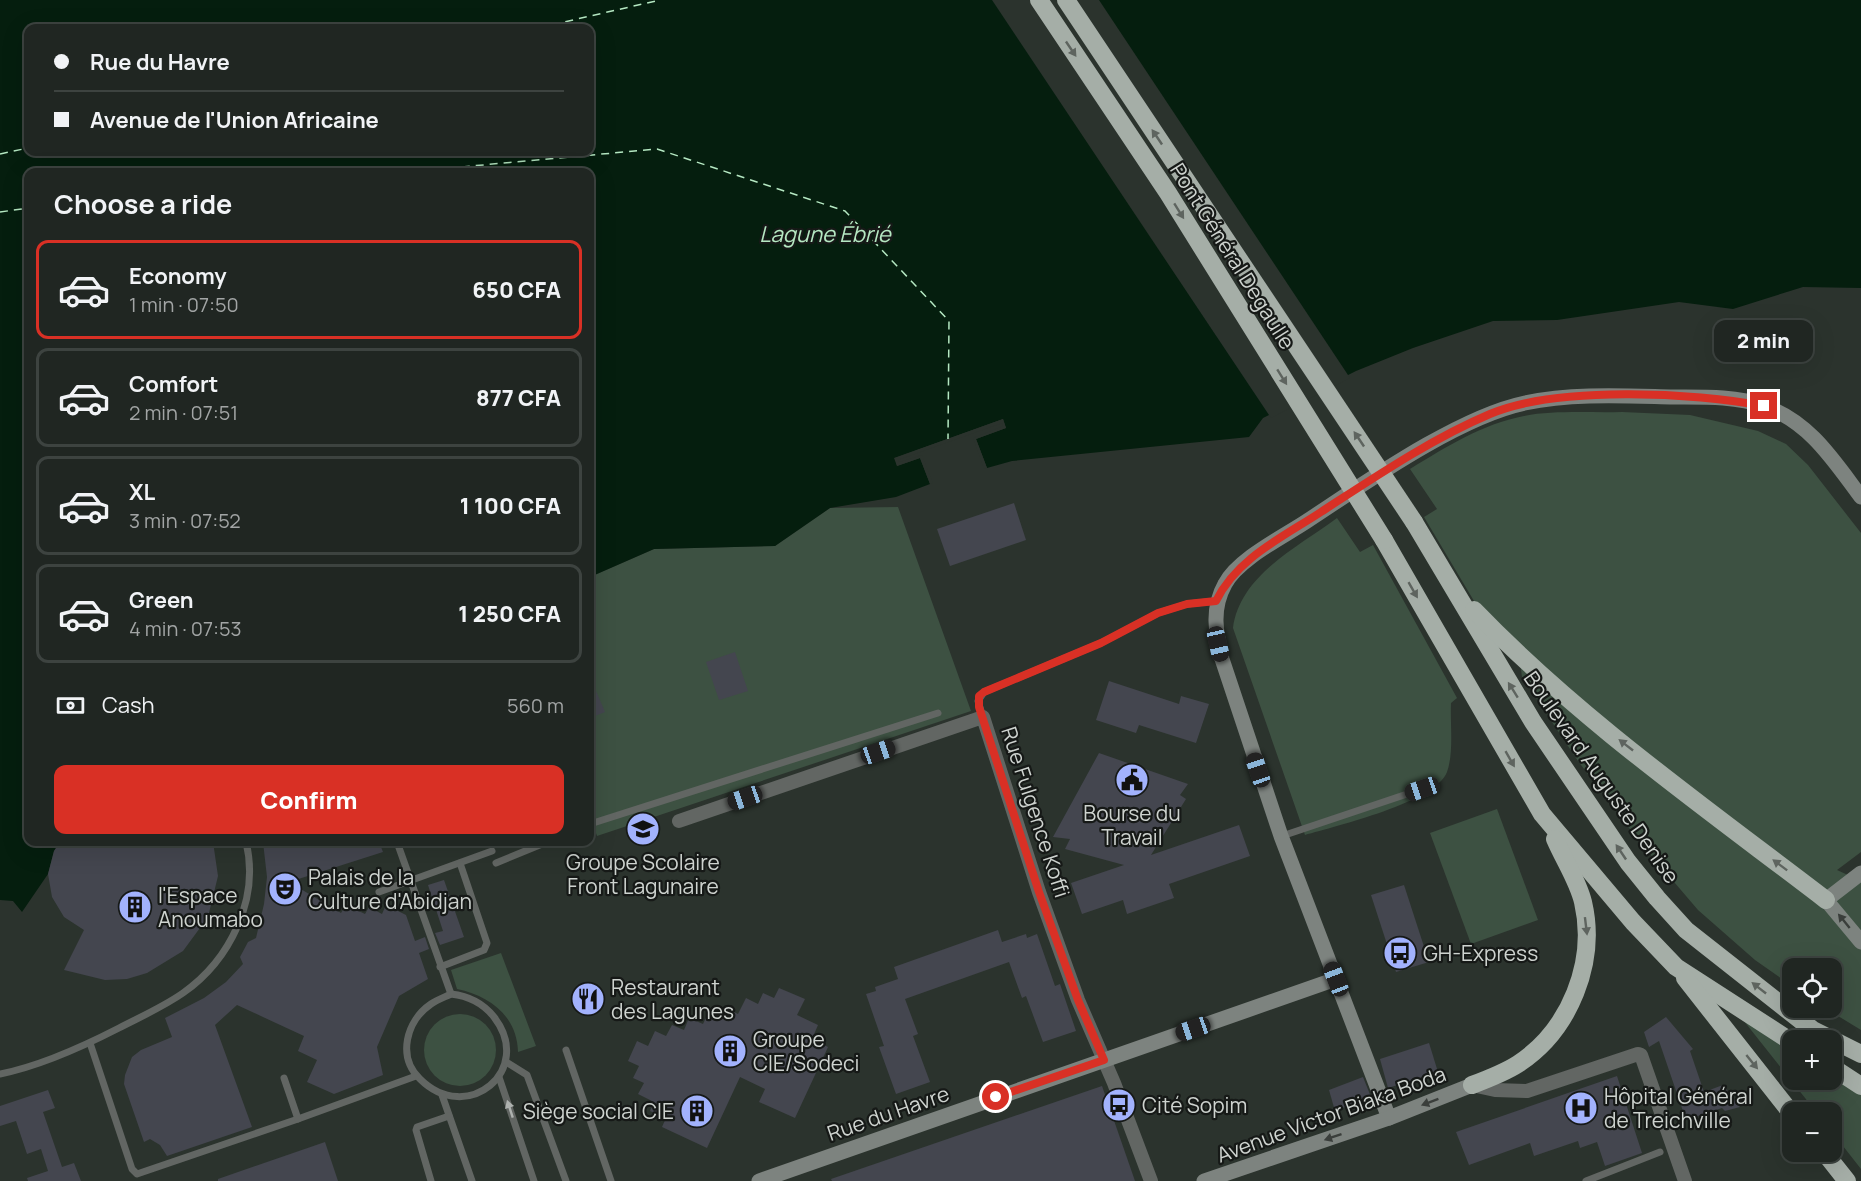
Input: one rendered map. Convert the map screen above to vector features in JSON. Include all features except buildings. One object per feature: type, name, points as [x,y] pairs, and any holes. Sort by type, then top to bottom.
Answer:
[{"type":"highway","name":"Pont Général Degaulle","points":[[1039,0],[1168,193],[1384,540],[1542,814]]},
{"type":"highway","name":"Pont Général Degaulle","points":[[1066,0],[1414,522]]},
{"type":"highway","name":"Boulevard Auguste Denise","points":[[1414,522],[1533,722],[1628,862],[1657,898],[1686,930],[1813,1030],[1861,1054]]},
{"type":"highway","points":[[1454,589],[1514,651],[1616,737],[1826,900]]},
{"type":"highway","points":[[1542,814],[1633,922],[1676,967],[1783,1102]]},
{"type":"highway","points":[[1472,1085],[1520,1064],[1544,1042],[1562,1019],[1575,995],[1585,962],[1587,933],[1582,901],[1542,814]]},
{"type":"highway","points":[[1676,967],[1782,1036]]},
{"type":"highway","points":[[1842,1074],[1861,1086]]},
{"type":"highway","points":[[1832,1162],[1847,1181]]},
{"type":"main road","points":[[1389,1118],[1281,836],[1222,659],[1215,629],[1216,601],[1226,582],[1240,568],[1367,482],[1449,434],[1491,414],[1524,403],[1564,398],[1624,396],[1734,400],[1764,406],[1794,420],[1820,441],[1861,497]]},
{"type":"main road","points":[[1861,873],[1826,900],[1861,942]]},
{"type":"main road","name":"Rue du Havre","points":[[759,1181],[1336,979]]},
{"type":"main road","name":"Avenue Victor Biaka Boda","points":[[1204,1181],[1389,1118],[1472,1085]]},
{"type":"street","points":[[679,821],[983,717]]},
{"type":"street","name":"Rue Fulgence Koffi","points":[[983,717],[1039,892],[1078,1000],[1151,1181]]},
{"type":"street","points":[[1472,1085],[1495,1090],[1527,1091],[1638,1054],[1641,1055],[1685,1181]]},
{"type":"lane","name":"Rue Fulgence Koffi","points":[[983,717],[978,700],[984,692],[1101,643],[1158,613],[1187,604],[1216,601]]},
{"type":"lane","points":[[594,823],[938,713]]},
{"type":"lane","points":[[1281,836],[1422,789]]},
{"type":"lane","points":[[0,1074],[90,1043],[184,993],[205,974],[237,930],[250,877],[246,846]]},
{"type":"lane","points":[[398,846],[440,967],[452,994]]},
{"type":"lane","points":[[496,863],[537,846]]},
{"type":"lane","points":[[379,892],[492,852]]},
{"type":"lane","points":[[440,967],[484,950],[487,943],[460,862]]},
{"type":"lane","points":[[452,994],[463,996],[485,1006],[495,1018],[504,1032],[507,1047],[506,1062],[499,1077],[488,1088],[474,1095],[459,1098],[442,1095],[416,1076],[406,1044],[409,1030],[417,1017],[431,1004],[452,994]]},
{"type":"lane","points":[[90,1043],[132,1169],[137,1174],[416,1076]]},
{"type":"lane","points":[[566,1050],[611,1181]]},
{"type":"lane","points":[[506,1062],[527,1074],[566,1181]]},
{"type":"lane","points":[[499,1077],[534,1181]]},
{"type":"lane","points":[[284,1078],[298,1119]]},
{"type":"lane","points":[[442,1095],[472,1181]]},
{"type":"lane","points":[[430,1181],[416,1130],[417,1127],[449,1116]]},
{"type":"lane","points":[[1587,1181],[1660,1152]]},
{"type":"shaded area","points":[[1560,412],[1690,415],[1758,431],[1786,444],[1808,465],[1861,533],[1861,852],[1837,870],[1861,881],[1861,1030],[1841,1018],[1842,958],[1782,958],[1782,979],[1755,960],[1698,910],[1639,841],[1578,761],[1522,677],[1518,647],[1474,601],[1424,517],[1437,509],[1410,469],[1479,430],[1524,416]]},
{"type":"shaded area","points":[[898,507],[971,711],[597,836],[594,827],[594,575],[654,549],[775,546],[830,508]]},
{"type":"shaded area","points":[[1337,518],[1360,552],[1373,545],[1457,698],[1451,703],[1449,764],[1447,772],[1439,783],[1405,803],[1361,819],[1305,835],[1233,628],[1238,609],[1259,578],[1273,564]]},
{"type":"shaded area","points":[[1497,809],[1538,920],[1471,944],[1430,833]]},
{"type":"shaded area","points":[[501,953],[536,1046],[518,1052],[513,1028],[507,1018],[491,1003],[457,989],[451,970]]},
{"type":"shaded area","points":[[1732,1006],[1782,1041],[1782,1069]]},
{"type":"shaded area","points":[[460,1014],[480,1020],[490,1030],[496,1050],[490,1070],[480,1080],[460,1086],[440,1080],[430,1070],[424,1050],[430,1030],[440,1020]]},
{"type":"shaded area","points":[[1842,1078],[1861,1089],[1861,1169],[1842,1145],[1842,1102],[1808,1102],[1799,1090],[1842,1090]]},
{"type":"water","name":"Lagune Ébrié","points":[[0,0],[1861,0],[1861,288],[1803,287],[1733,309],[1679,302],[1557,320],[1493,321],[1413,348],[1356,371],[1263,418],[1249,437],[1012,461],[987,468],[976,439],[1006,428],[1003,419],[895,458],[897,466],[920,458],[930,484],[896,497],[830,508],[775,546],[654,549],[594,575],[594,168],[24,168],[24,846],[57,846],[48,874],[22,912],[13,901],[0,900]]},
{"type":"pier","points":[[992,0],[1099,0],[1350,378],[1271,418]]},
{"type":"pier","points":[[1003,419],[1006,428],[976,439],[987,468],[984,469],[973,438],[1003,426],[1002,423],[898,460],[899,462],[922,455],[933,483],[930,484],[920,458],[897,466],[894,458]]},
{"type":"ferry route","points":[[555,24],[660,0]]},
{"type":"ferry route","points":[[0,154],[24,149]]},
{"type":"ferry route","points":[[594,155],[657,149],[845,211],[949,321],[948,439]]},
{"type":"ferry route","points":[[450,168],[581,156]]},
{"type":"ferry route","points":[[0,212],[24,209]]},
{"type":"place","name":"Bourse du Travail","points":[[1132,780]]},
{"type":"place","name":"Groupe Scolaire Front Lagunaire","points":[[643,829]]},
{"type":"place","name":"Palais de la Culture d'Abidjan","points":[[285,889]]},
{"type":"place","name":"l'Espace Anoumabo","points":[[135,907]]},
{"type":"place","name":"GH-Express","points":[[1400,953]]},
{"type":"place","name":"Restaurant des Lagunes","points":[[588,999]]},
{"type":"place","name":"Groupe CIE/Sodeci","points":[[730,1051]]},
{"type":"place","name":"Cité Sopim","points":[[1119,1105]]},
{"type":"place","name":"Hôpital Général de Treichville","points":[[1581,1108]]},
{"type":"place","name":"Siège social CIE","points":[[697,1111]]},
{"type":"route","points":[[996,1097],[1104,1060],[1078,1000],[1039,892],[979,707],[979,696],[1101,643],[1158,613],[1187,604],[1216,601],[1226,582],[1263,550],[1367,482],[1449,434],[1491,414],[1524,403],[1564,398],[1624,396],[1734,400],[1764,406]]}]
